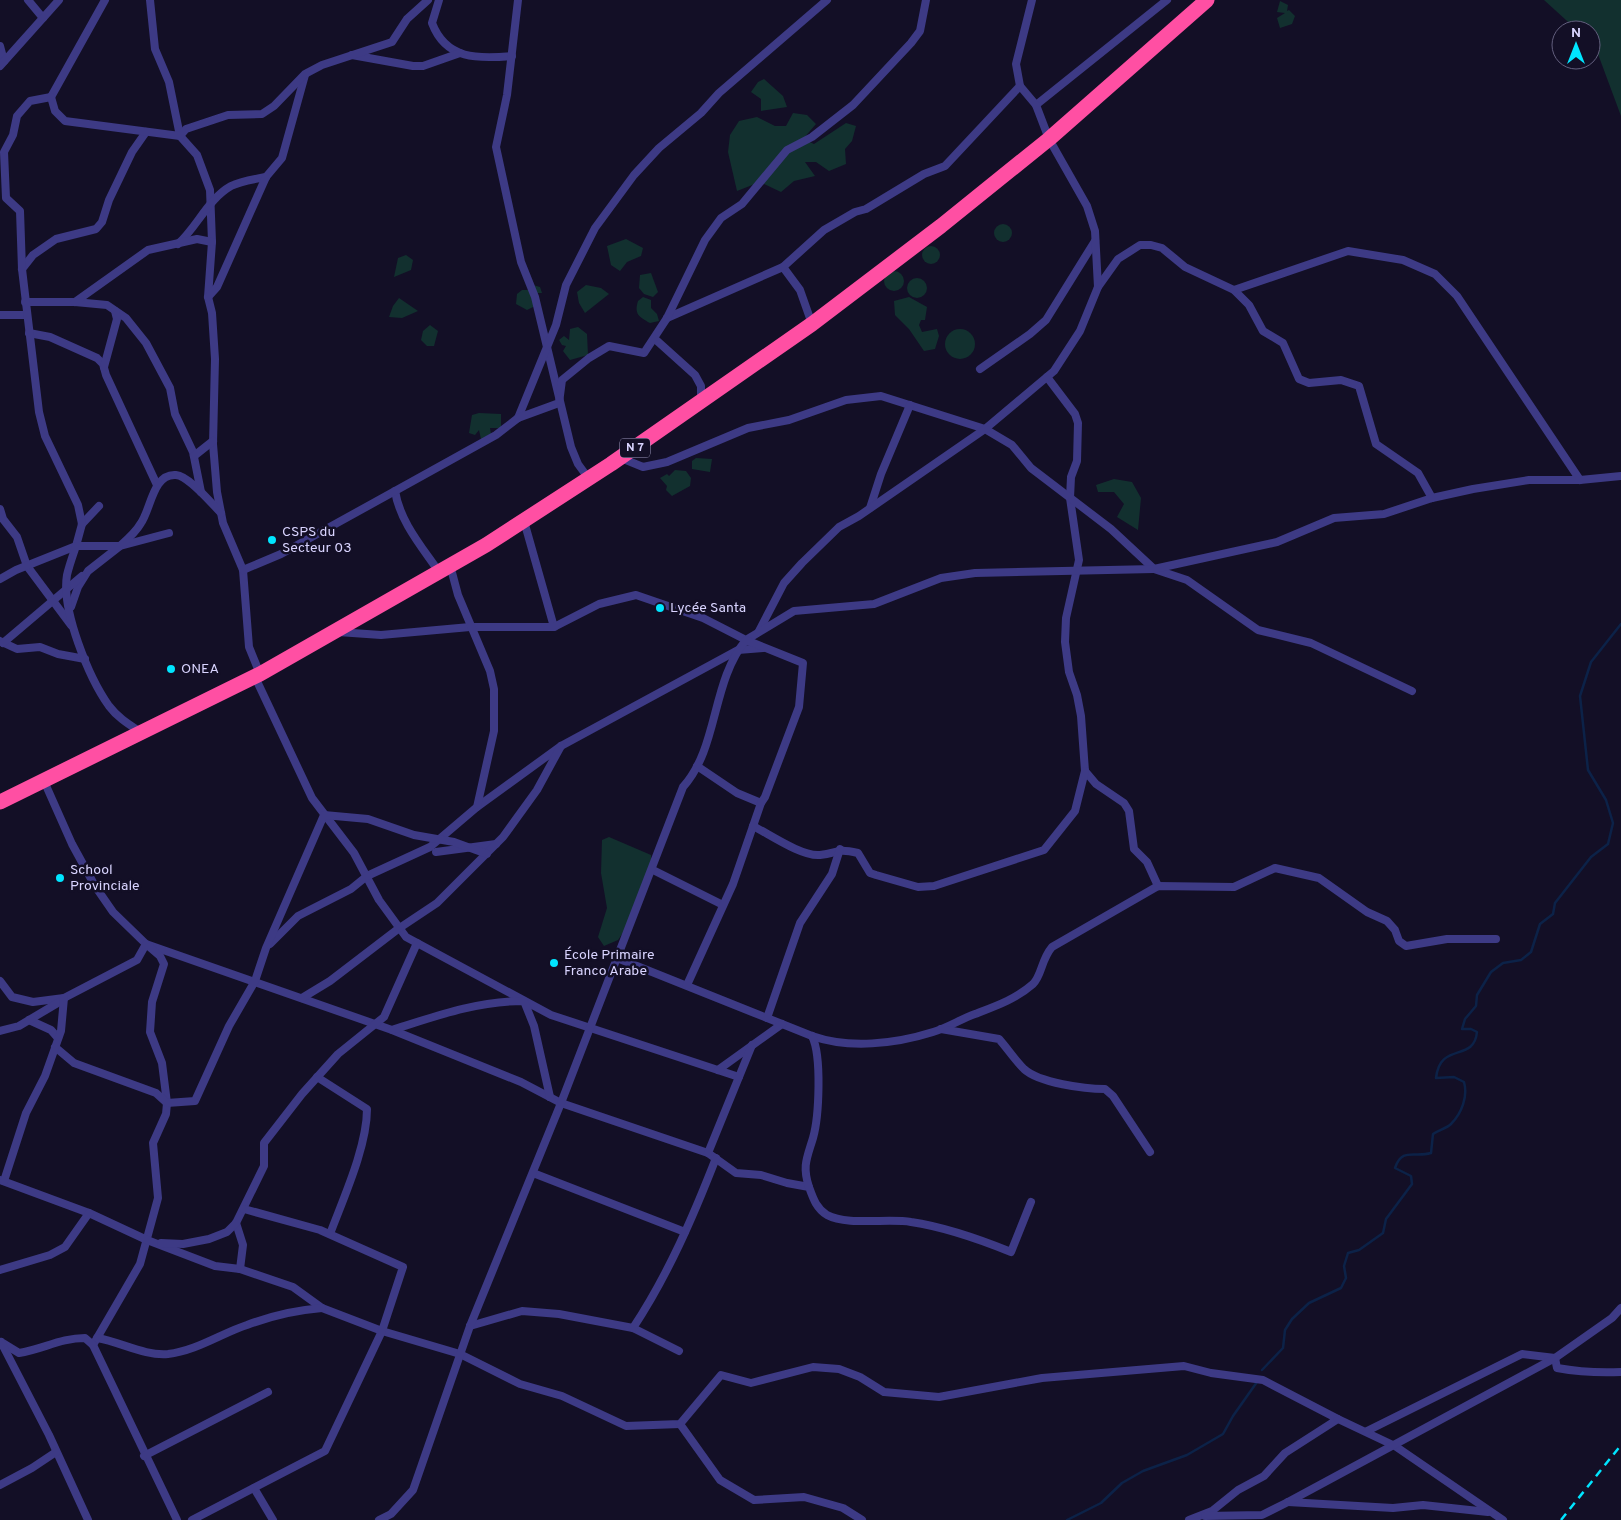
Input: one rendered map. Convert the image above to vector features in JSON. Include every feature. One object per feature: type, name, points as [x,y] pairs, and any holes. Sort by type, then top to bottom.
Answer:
[{"type":"highway","name":"N 7","points":[[0,802],[257,675],[524,521],[589,479],[812,324],[941,226],[1049,139],[1207,0]]},
{"type":"street","points":[[28,0],[43,18]]},
{"type":"street","points":[[2,64],[59,0]]},
{"type":"street","points":[[104,0],[51,97],[55,111],[65,121],[180,136]]},
{"type":"street","points":[[150,0],[156,49],[169,82],[180,136],[197,155],[210,190],[212,242],[208,297],[212,313],[215,359],[213,441],[217,492],[222,514],[243,570],[249,647],[257,675],[312,798],[354,853],[398,929],[417,943],[551,1015],[590,1026],[620,1038],[739,1077]]},
{"type":"street","points":[[180,136],[186,129],[228,115],[262,114],[274,106],[305,74],[322,65],[392,42],[407,19],[428,0]]},
{"type":"street","points":[[439,0],[432,23],[447,48],[487,59],[512,56]]},
{"type":"street","points":[[518,0],[507,95],[496,146],[521,262],[535,297],[571,447],[578,464],[589,479]]},
{"type":"street","points":[[518,418],[556,325],[566,285],[595,228],[634,175],[659,148],[701,113],[719,93],[827,0]]},
{"type":"street","points":[[559,403],[562,380],[589,358],[609,346],[644,353],[655,339],[667,318],[688,272],[720,218],[742,204],[787,150],[812,137],[853,105],[920,31],[926,0]]},
{"type":"street","points":[[1032,0],[1016,64],[1020,86],[1036,105],[1049,139],[1087,206],[1095,231],[1098,287]]},
{"type":"street","points":[[1036,105],[1167,0]]},
{"type":"street","points":[[0,46],[2,64]]},
{"type":"street","points":[[352,55],[413,66],[423,66],[460,53]]},
{"type":"street","points":[[208,297],[217,288],[266,176],[282,158],[305,74]]},
{"type":"street","points":[[667,318],[783,267],[824,230],[855,212],[866,210],[924,174],[945,166],[1020,86]]},
{"type":"street","points":[[51,97],[30,101],[17,116],[13,135],[2,153],[3,197],[20,211],[25,302],[34,381],[45,436],[78,505],[82,524],[67,576],[73,627],[109,706],[124,722],[142,733]]},
{"type":"street","points":[[22,269],[33,254],[56,239],[96,229],[102,222],[109,200],[132,152],[146,132]]},
{"type":"street","points":[[177,244],[190,234],[210,204],[232,186],[266,176]]},
{"type":"street","points":[[75,302],[126,268],[148,250],[197,239],[212,242]]},
{"type":"street","points":[[980,369],[1030,334],[1046,320],[1096,241]]},
{"type":"street","points":[[759,631],[784,583],[839,527],[986,430],[1054,371],[1080,331],[1098,287],[1118,260],[1140,245],[1152,245],[1162,248],[1185,267],[1234,290],[1249,305],[1263,332],[1283,343],[1300,379],[1309,383],[1341,380],[1359,386],[1376,444],[1418,472],[1432,498]]},
{"type":"street","points":[[1234,290],[1348,251],[1403,260],[1435,274],[1457,296],[1580,480]]},
{"type":"street","points":[[783,267],[800,290],[812,324]]},
{"type":"street","points":[[25,302],[75,302],[107,305],[126,318],[146,343],[170,388],[175,414],[194,456],[201,493]]},
{"type":"street","points":[[104,367],[117,319],[114,310]]},
{"type":"street","points":[[0,315],[27,315]]},
{"type":"street","points":[[30,333],[50,337],[97,358],[104,367],[157,485]]},
{"type":"street","points":[[655,339],[695,375],[700,386],[700,403]]},
{"type":"street","points":[[752,826],[805,852],[819,856],[840,849],[858,853],[870,873],[918,887],[934,886],[1044,850],[1075,811],[1085,771],[1081,716],[1077,695],[1069,672],[1065,642],[1066,618],[1079,560],[1070,498],[1071,477],[1077,461],[1078,423],[1075,414],[1047,377]]},
{"type":"street","points":[[620,458],[643,467],[667,462],[748,428],[789,420],[846,400],[881,396],[986,430],[1012,444],[1031,468],[1111,529],[1154,569],[1187,580],[1258,630],[1311,643],[1412,690]]},
{"type":"street","points":[[243,570],[280,554],[395,491],[496,435],[518,418],[559,403]]},
{"type":"street","points":[[870,508],[881,474],[910,405]]},
{"type":"street","points":[[194,456],[213,441]]},
{"type":"street","points":[[86,659],[70,658],[40,647],[17,649],[1,642],[120,546],[142,522],[157,485],[165,478],[176,475],[185,479],[222,514]]},
{"type":"street","points":[[379,1520],[391,1514],[413,1490],[470,1326],[561,1103],[653,870],[683,787],[697,766],[728,670],[738,650],[746,640],[794,611],[874,604],[941,578],[975,573],[1077,573],[1154,569],[1277,542],[1334,518],[1384,514],[1432,498],[1473,489],[1528,480],[1580,480],[1621,476]]},
{"type":"street","points":[[395,491],[397,505],[411,532],[444,568],[458,595],[490,671],[494,689],[494,731],[477,807]]},
{"type":"street","points":[[82,524],[99,506]]},
{"type":"street","points":[[0,509],[3,519],[17,537],[26,566],[73,627]]},
{"type":"street","points":[[524,521],[554,628]]},
{"type":"street","points":[[0,579],[26,566],[76,546],[120,546],[169,533]]},
{"type":"street","points":[[35,578],[38,562]]},
{"type":"street","points":[[70,611],[78,587],[88,571]]},
{"type":"street","points":[[334,632],[381,635],[470,627],[554,628],[599,604],[636,595],[703,618],[746,640],[803,663],[799,707],[765,798],[761,803],[752,826],[733,884],[687,985]]},
{"type":"street","points":[[266,948],[298,916],[351,889],[367,876],[430,847],[477,807],[561,746],[738,650],[767,648]]},
{"type":"street","points":[[302,998],[330,981],[398,929],[437,903],[496,844],[538,790],[561,746]]},
{"type":"street","points":[[697,766],[737,793],[761,803]]},
{"type":"street","points":[[1085,771],[1096,784],[1124,803],[1130,811],[1134,849],[1146,862],[1158,886]]},
{"type":"street","points":[[44,781],[72,844],[112,912],[160,956],[164,964],[152,1002],[150,1032],[162,1063],[167,1103],[166,1114],[153,1143],[158,1198],[150,1241],[140,1264],[93,1345]]},
{"type":"street","points":[[324,815],[368,819],[414,835],[468,847],[487,854]]},
{"type":"street","points":[[55,1047],[74,1063],[156,1093],[167,1103],[195,1101],[229,1026],[255,981],[266,948],[324,815]]},
{"type":"street","points":[[436,852],[496,844]]},
{"type":"street","points":[[767,1018],[800,923],[832,874],[840,849]]},
{"type":"street","points":[[617,958],[812,1036],[828,1041],[884,1042],[941,1029],[1016,998],[1038,978],[1043,958],[1052,948],[1158,886],[1234,887],[1275,868],[1295,871],[1319,878],[1367,912],[1388,921],[1395,930],[1399,941],[1406,946],[1447,939],[1496,939]]},
{"type":"street","points":[[653,870],[723,905]]},
{"type":"street","points":[[150,1241],[183,1244],[209,1239],[227,1232],[236,1223],[264,1166],[264,1143],[338,1054],[376,1026],[384,1017],[417,943]]},
{"type":"street","points":[[146,944],[255,981],[376,1026],[392,1030],[521,1082],[561,1103],[708,1153],[736,1173],[761,1175],[787,1184],[808,1186]]},
{"type":"street","points":[[0,1031],[19,1026],[64,998],[136,960],[146,944]]},
{"type":"street","points":[[0,981],[12,997],[33,1002],[64,998]]},
{"type":"street","points":[[64,998],[55,1047],[45,1076],[26,1113],[2,1180],[89,1212],[150,1241],[215,1266],[240,1270],[293,1287],[322,1308],[382,1331],[460,1354],[520,1384],[562,1396],[626,1426],[680,1424],[721,1375],[751,1383],[812,1367],[839,1369],[860,1377],[884,1392],[940,1397],[1042,1378],[1184,1366],[1211,1373],[1263,1380],[1395,1446],[1488,1512],[1503,1520]]},
{"type":"street","points":[[392,1030],[460,1008],[496,1001],[524,1002]]},
{"type":"street","points":[[524,1002],[534,1026],[550,1097]]},
{"type":"street","points":[[29,1020],[51,1030],[58,1038]]},
{"type":"street","points":[[718,1070],[782,1024]]},
{"type":"street","points":[[941,1029],[999,1039],[1024,1070],[1034,1075],[1079,1089],[1106,1089],[1113,1096],[1150,1152]]},
{"type":"street","points":[[812,1036],[817,1046],[819,1067],[813,1137],[806,1153],[805,1174],[818,1208],[829,1216],[860,1221],[911,1222],[974,1237],[1011,1252],[1031,1202]]},
{"type":"street","points":[[708,1153],[752,1045]]},
{"type":"street","points":[[317,1077],[367,1109],[367,1119],[354,1169],[330,1234]]},
{"type":"street","points":[[633,1328],[666,1274],[716,1158]]},
{"type":"street","points":[[533,1173],[685,1232]]},
{"type":"street","points":[[192,1520],[325,1451],[382,1331],[403,1267],[330,1234],[262,1212],[244,1209]]},
{"type":"street","points":[[0,1270],[50,1255],[66,1247],[89,1212]]},
{"type":"street","points":[[236,1223],[243,1245],[240,1270]]},
{"type":"street","points":[[98,1338],[116,1341],[146,1352],[168,1354],[211,1340],[247,1324],[303,1310],[322,1308]]},
{"type":"street","points":[[1199,1516],[1262,1514],[1288,1502],[1395,1446],[1555,1358],[1612,1318],[1621,1308]]},
{"type":"street","points":[[470,1326],[522,1311],[559,1314],[633,1328],[679,1351]]},
{"type":"street","points":[[0,1341],[19,1353],[37,1350],[66,1338],[85,1338],[93,1345],[144,1456],[177,1520]]},
{"type":"street","points":[[0,1341],[88,1520]]},
{"type":"street","points":[[1368,1431],[1522,1354],[1555,1358]]},
{"type":"street","points":[[1555,1358],[1557,1368],[1575,1372],[1595,1374],[1621,1372]]},
{"type":"street","points":[[144,1456],[268,1392]]},
{"type":"street","points":[[1189,1520],[1212,1511],[1238,1490],[1264,1476],[1285,1453],[1338,1419]]},
{"type":"street","points":[[680,1424],[720,1480],[754,1500],[804,1497],[843,1508],[862,1520]]},
{"type":"street","points":[[0,1484],[32,1468],[56,1452]]},
{"type":"street","points":[[254,1488],[273,1520]]},
{"type":"street","points":[[1288,1502],[1393,1508],[1423,1505],[1488,1512]]},
{"type":"green space","points":[[1544,0],[1621,0],[1621,116],[1601,62],[1601,20],[1566,20]]},
{"type":"green space","points":[[1280,1],[1288,5],[1287,11],[1289,10],[1295,16],[1292,24],[1280,28],[1277,18],[1285,13],[1277,12]]},
{"type":"green space","points":[[764,79],[783,96],[787,107],[761,111],[761,99],[751,92],[758,82]]},
{"type":"green space","points":[[793,113],[807,115],[816,124],[803,139],[814,144],[846,123],[856,126],[852,141],[845,149],[846,164],[829,171],[816,162],[805,162],[815,176],[794,181],[781,192],[760,182],[737,191],[728,152],[730,135],[739,121],[757,117],[775,126],[786,126]]},
{"type":"green space","points":[[999,224],[1007,224],[1012,229],[1010,240],[999,242],[994,237],[994,229]]},
{"type":"green space","points":[[626,239],[643,248],[641,256],[627,262],[620,271],[611,265],[607,246]]},
{"type":"green space","points":[[927,246],[935,246],[940,251],[938,262],[927,264],[922,259],[922,251]]},
{"type":"green space","points":[[406,255],[413,260],[411,270],[394,277],[398,258]]},
{"type":"green space","points":[[894,271],[901,274],[904,281],[901,288],[894,291],[887,288],[884,281],[887,274]]},
{"type":"green space","points":[[651,273],[658,292],[653,297],[644,294],[639,288],[640,275]]},
{"type":"green space","points":[[917,278],[924,281],[927,288],[924,295],[917,298],[910,295],[907,288],[910,281]]},
{"type":"green space","points":[[533,285],[540,287],[542,293],[536,293],[535,306],[527,310],[516,304],[517,294],[522,290],[532,290]]},
{"type":"green space","points":[[586,285],[601,288],[609,294],[585,313],[579,303],[577,292]]},
{"type":"green space","points":[[643,297],[651,300],[651,308],[657,314],[659,321],[650,323],[638,315],[638,301]]},
{"type":"green space","points":[[909,297],[927,307],[925,320],[921,320],[919,325],[922,332],[937,329],[939,336],[935,349],[924,351],[909,329],[895,315],[894,301]]},
{"type":"green space","points":[[399,298],[418,311],[402,318],[389,317],[393,306]]},
{"type":"green space","points":[[430,325],[438,331],[434,346],[427,346],[421,340],[423,331]]},
{"type":"green space","points":[[578,327],[587,334],[588,355],[570,360],[563,351],[566,346],[562,345],[559,340],[564,336],[569,340],[570,329]]},
{"type":"green space","points":[[960,329],[971,333],[975,344],[971,355],[960,359],[949,355],[945,344],[949,333]]},
{"type":"green space","points":[[479,413],[501,414],[501,428],[490,428],[491,434],[488,439],[481,439],[479,430],[475,435],[469,433],[472,415]]},
{"type":"green space","points":[[696,458],[712,459],[710,472],[692,469],[692,461]]},
{"type":"green space","points":[[675,470],[686,471],[691,478],[690,486],[672,496],[666,490],[667,486],[660,478],[667,474],[669,476]]},
{"type":"green space","points":[[1114,479],[1132,482],[1141,498],[1138,530],[1117,517],[1124,504],[1114,492],[1098,492],[1096,485]]},
{"type":"green space","points":[[609,837],[651,855],[651,864],[628,925],[618,940],[604,946],[598,937],[607,908],[601,873],[602,840]]},
{"type":"waterway","points":[[1262,1370],[1283,1348],[1285,1330],[1292,1319],[1309,1303],[1341,1288],[1346,1278],[1344,1266],[1348,1253],[1359,1250],[1383,1233],[1386,1219],[1412,1184],[1411,1176],[1395,1168],[1401,1158],[1409,1154],[1431,1153],[1433,1134],[1449,1125],[1458,1115],[1465,1099],[1464,1082],[1454,1077],[1436,1078],[1439,1067],[1444,1060],[1450,1055],[1470,1047],[1475,1041],[1477,1032],[1471,1029],[1462,1029],[1465,1019],[1476,1006],[1477,995],[1491,972],[1503,963],[1521,960],[1531,952],[1540,924],[1553,914],[1555,903],[1591,857],[1608,844],[1613,823],[1606,800],[1588,770],[1580,696],[1591,662],[1621,624]]},
{"type":"waterway","points":[[1067,1520],[1101,1503],[1122,1483],[1143,1471],[1187,1455],[1223,1434],[1257,1382]]},
{"type":"railway","points":[[1561,1520],[1621,1445]]},
{"type":"place","name":"CSPS du Secteur 03","points":[[272,540]]},
{"type":"place","name":"Lycée Santa","points":[[660,608]]},
{"type":"place","name":"ONEA","points":[[171,669]]},
{"type":"place","name":"School Provinciale","points":[[60,878]]},
{"type":"place","name":"École Primaire Franco Arabe","points":[[554,963]]}]
